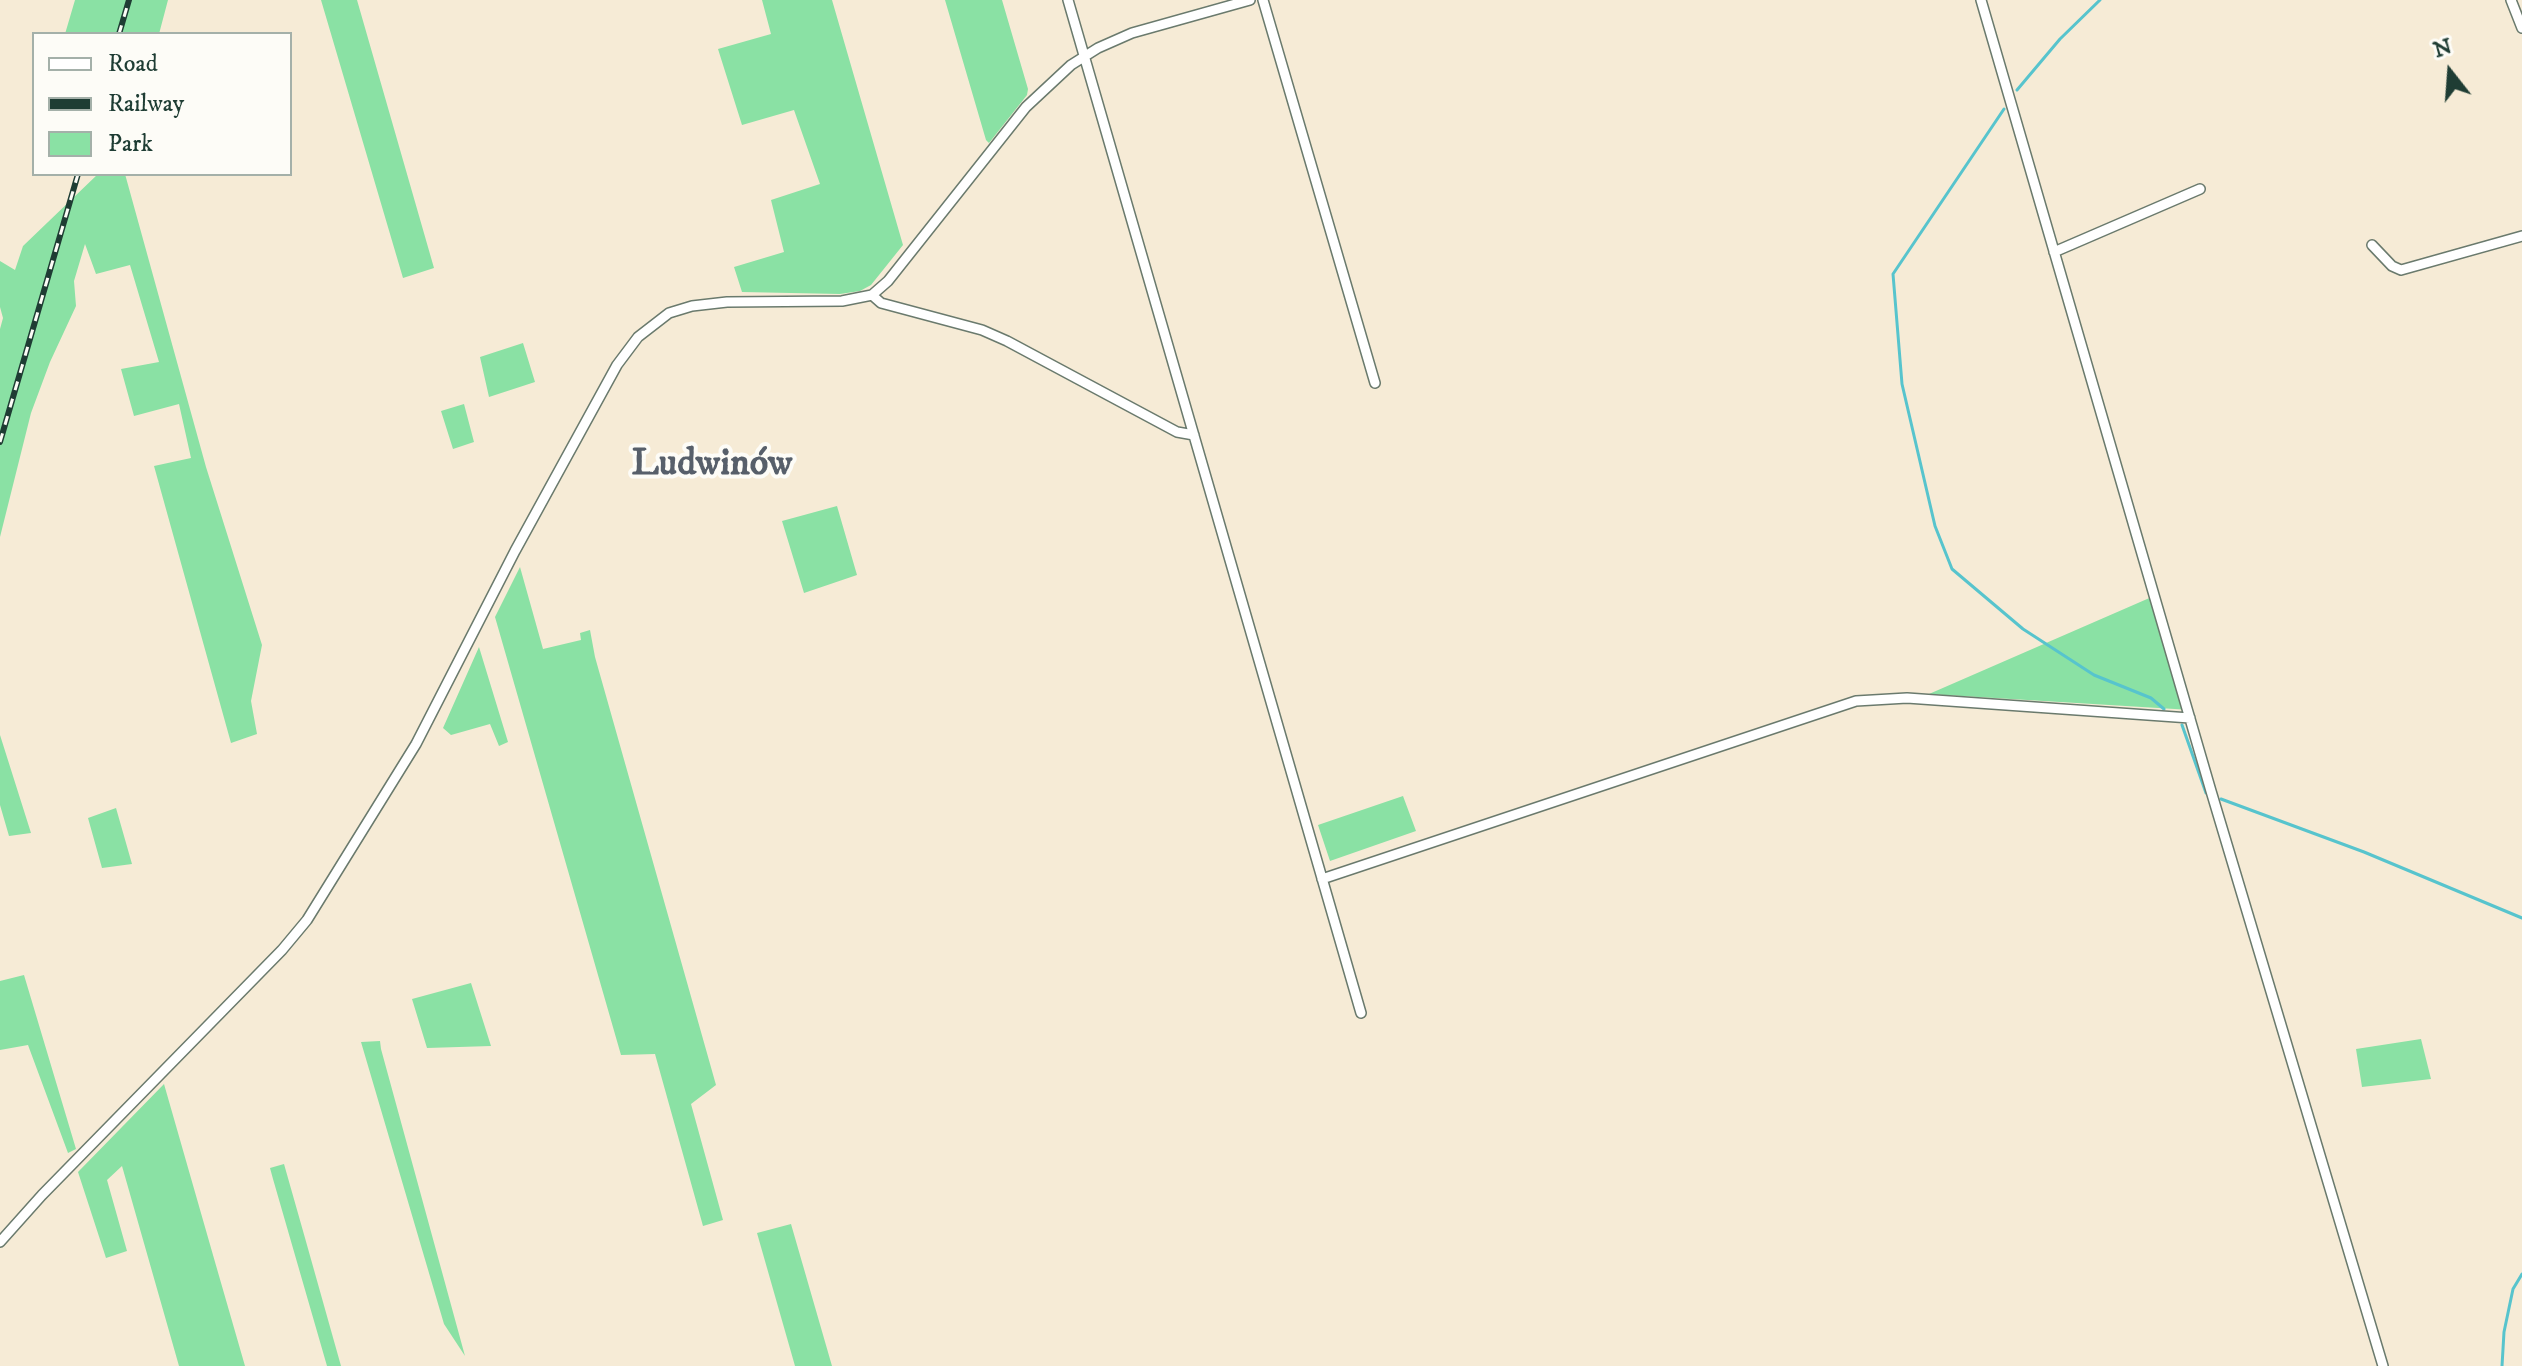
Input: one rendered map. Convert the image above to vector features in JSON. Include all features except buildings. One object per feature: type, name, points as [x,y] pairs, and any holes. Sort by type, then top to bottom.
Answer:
[{"type":"street","points":[[1068,0],[1361,1013]]},
{"type":"street","points":[[0,1242],[282,950],[307,920],[416,744],[515,551],[617,365],[638,337],[669,313],[692,306],[733,302],[842,301],[872,295],[888,281],[1026,107],[1058,76],[1115,40],[1151,26],[1250,0]]},
{"type":"street","points":[[1263,0],[1375,383]]},
{"type":"street","points":[[1981,0],[2383,1366]]},
{"type":"street","points":[[2511,0],[2522,28]]},
{"type":"street","points":[[2054,252],[2200,189]]},
{"type":"street","points":[[2372,245],[2392,266],[2401,270],[2522,236]]},
{"type":"street","points":[[872,295],[881,303],[982,330],[1177,432],[1194,435]]},
{"type":"street","points":[[1322,879],[1856,701],[1907,698],[2190,718]]},
{"type":"green space","points":[[75,0],[168,0],[160,32],[66,32]]},
{"type":"green space","points":[[321,0],[357,0],[434,268],[403,278]]},
{"type":"green space","points":[[762,0],[832,0],[903,245],[871,285],[860,291],[840,294],[742,292],[734,267],[784,252],[771,200],[820,184],[794,110],[742,125],[718,49],[771,34]]},
{"type":"green space","points":[[945,0],[1002,0],[1028,89],[1027,95],[989,143],[986,140]]},
{"type":"green space","points":[[96,176],[126,176],[206,467],[262,645],[251,701],[257,734],[231,743],[154,466],[191,458],[179,404],[134,416],[121,369],[159,362],[130,265],[96,274],[85,244],[74,281],[76,306],[31,413],[0,537],[0,329],[3,318],[0,307],[0,261],[15,270],[23,246]]},
{"type":"green space","points":[[523,343],[535,382],[489,397],[480,357]]},
{"type":"green space","points":[[464,404],[474,442],[453,449],[441,411]]},
{"type":"green space","points":[[837,506],[857,575],[804,593],[782,521]]},
{"type":"green space","points":[[520,567],[543,649],[581,640],[580,633],[590,630],[716,1085],[691,1104],[723,1220],[703,1226],[655,1054],[621,1055],[495,617]]},
{"type":"green space","points":[[2154,596],[2191,710],[1929,694]]},
{"type":"green space","points":[[479,647],[508,742],[499,746],[490,724],[451,735],[443,728]]},
{"type":"green space","points":[[0,735],[31,833],[9,836],[0,805]]},
{"type":"green space","points":[[1403,796],[1416,831],[1330,861],[1318,825]]},
{"type":"green space","points":[[116,808],[132,864],[102,868],[88,818]]},
{"type":"green space","points":[[24,975],[76,1149],[68,1153],[28,1045],[0,1050],[0,981]]},
{"type":"green space","points":[[471,983],[491,1046],[427,1048],[412,999]]},
{"type":"green space","points":[[2421,1039],[2431,1079],[2362,1087],[2356,1049]]},
{"type":"green space","points":[[380,1041],[465,1356],[444,1324],[361,1042]]},
{"type":"green space","points":[[164,1084],[245,1366],[179,1366],[122,1166],[107,1180],[127,1251],[106,1258],[78,1172]]},
{"type":"green space","points":[[284,1164],[341,1366],[327,1366],[273,1179],[270,1168]]},
{"type":"green space","points":[[791,1224],[832,1366],[795,1366],[757,1233]]},
{"type":"waterway","points":[[2017,90],[2060,39],[2100,0]]},
{"type":"waterway","points":[[2004,109],[1893,274],[1902,384],[1935,526],[1952,569],[2023,629],[2094,675],[2151,698],[2164,709]]},
{"type":"waterway","points":[[2182,725],[2206,793]]},
{"type":"waterway","points":[[2221,799],[2364,852],[2522,918]]},
{"type":"waterway","points":[[2502,1366],[2504,1332],[2513,1289],[2522,1274]]},
{"type":"railway","points":[[120,32],[129,0]]},
{"type":"railway","points":[[0,442],[77,176]]},
{"type":"district","name":"Ludwinów","points":[[712,466]]}]
